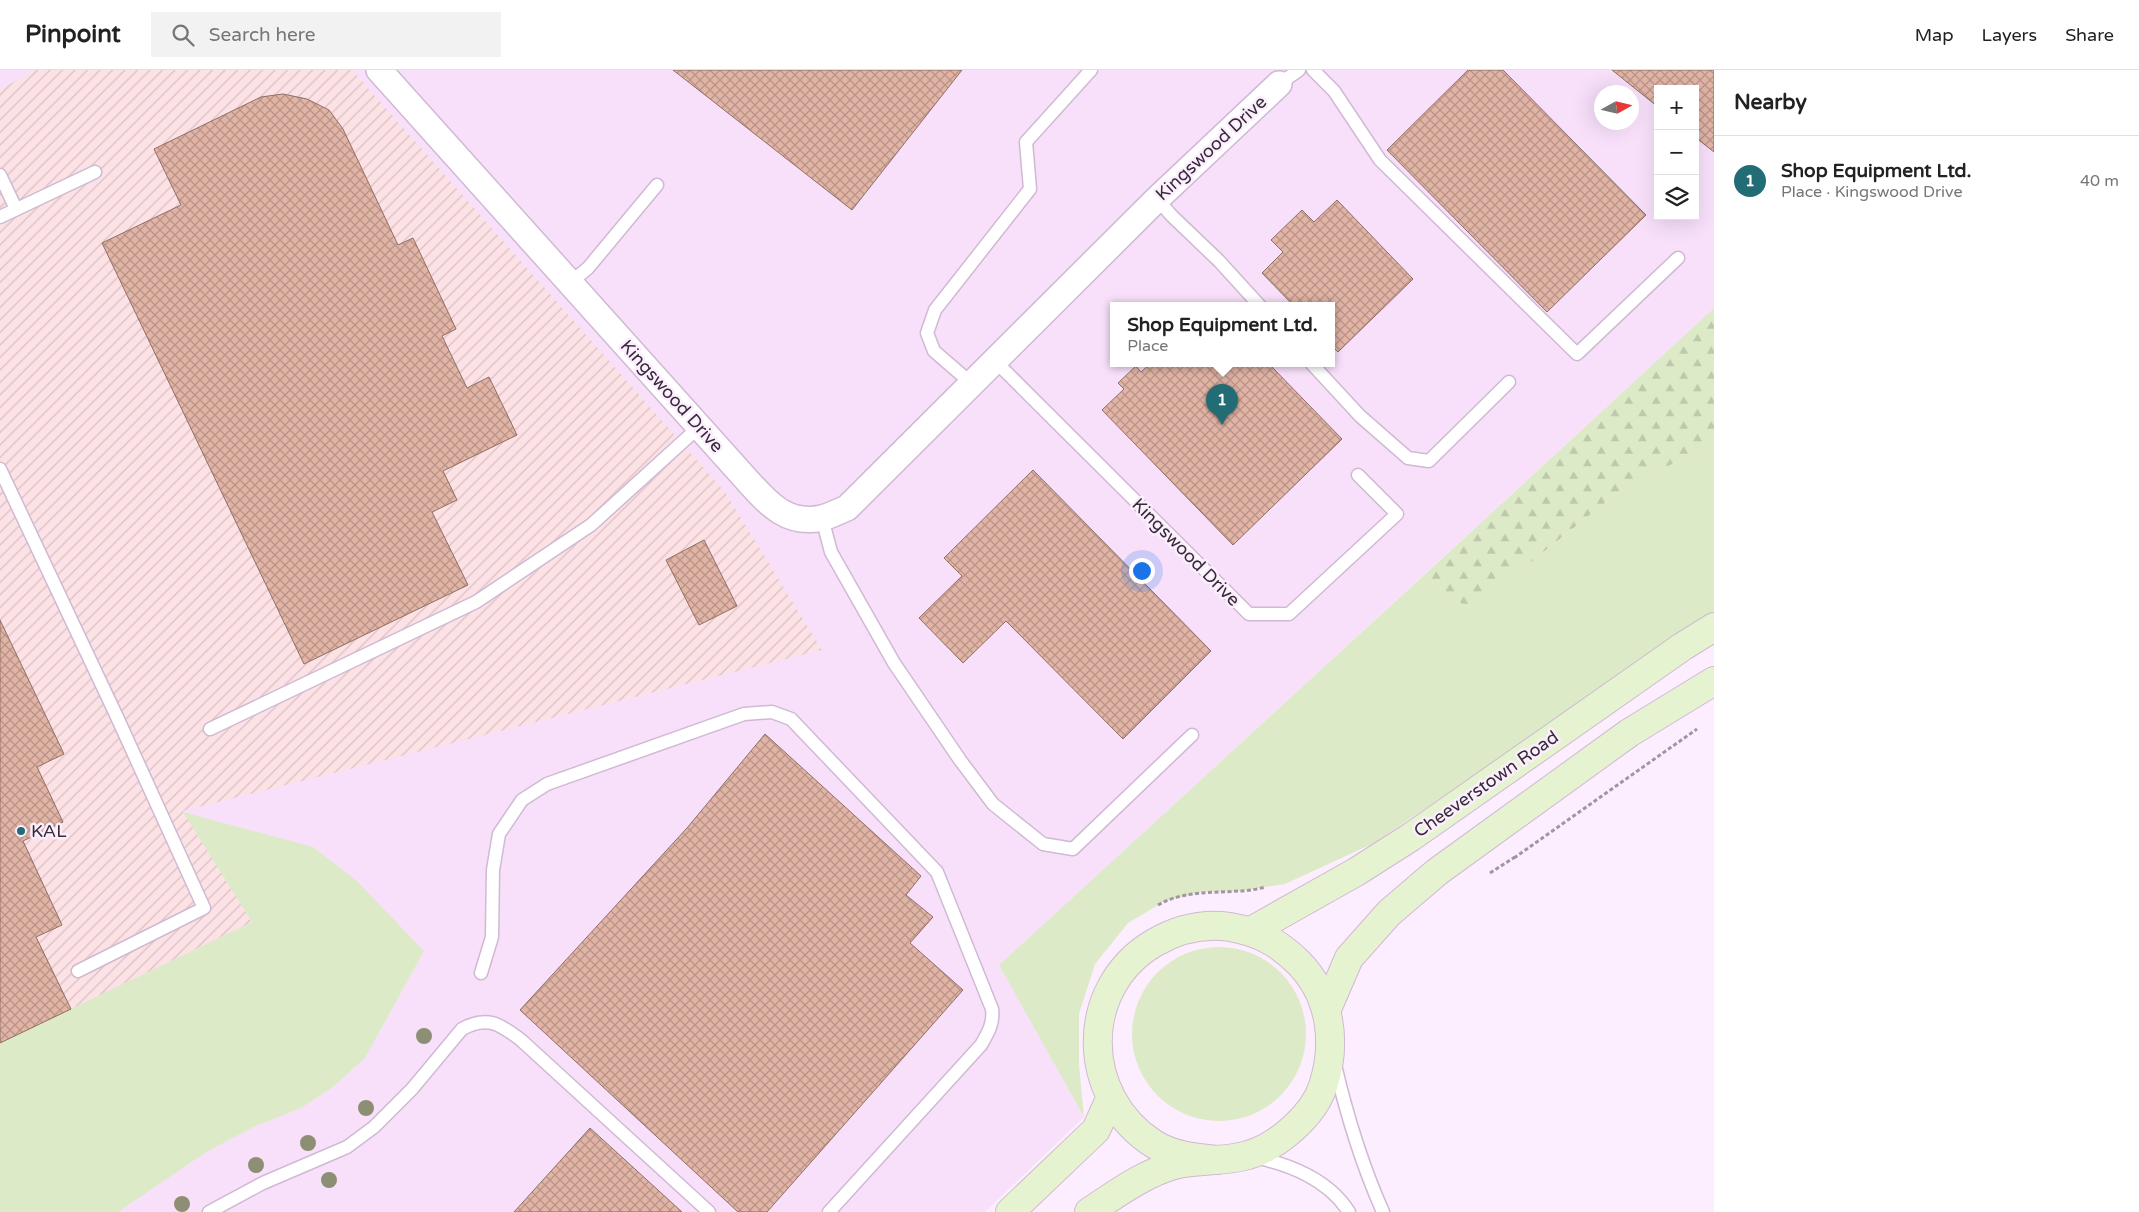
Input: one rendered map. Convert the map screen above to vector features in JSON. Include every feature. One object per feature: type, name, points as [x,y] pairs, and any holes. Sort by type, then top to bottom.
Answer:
[{"type":"main road","name":"Cheeverstown Road","points":[[1251,931],[1356,872],[1411,837],[1674,652],[1714,627]]},
{"type":"main road","points":[[1327,1009],[1349,958],[1396,908],[1437,872],[1629,733],[1714,681]]},
{"type":"main road","points":[[1089,1212],[1131,1184],[1178,1164],[1218,1160],[1249,1155],[1277,1142],[1302,1121],[1323,1088],[1331,1048],[1327,1009],[1310,975],[1284,948],[1251,931],[1212,924],[1172,932],[1138,952],[1112,983],[1098,1021],[1098,1061],[1110,1099],[1130,1125],[1155,1145],[1186,1157],[1218,1160]]},
{"type":"main road","points":[[1010,1212],[1096,1130],[1110,1099]]},
{"type":"street","name":"Kingswood Drive","points":[[379,70],[775,510],[800,519],[822,518],[847,508],[1157,199],[1289,77]]},
{"type":"lane","points":[[971,383],[934,351],[928,333],[935,310],[1030,188],[1026,142],[1091,70]]},
{"type":"lane","points":[[1314,70],[1334,91],[1380,160],[1577,354],[1678,258]]},
{"type":"lane","points":[[0,217],[95,172]]},
{"type":"lane","points":[[0,175],[16,209]]},
{"type":"lane","points":[[571,282],[588,268],[657,185]]},
{"type":"lane","points":[[1157,199],[1219,261],[1256,302]]},
{"type":"lane","name":"Kingswood Drive","points":[[994,360],[1249,614],[1289,614],[1397,514],[1358,475]]},
{"type":"lane","points":[[1315,367],[1360,416],[1408,458],[1429,461],[1509,382]]},
{"type":"lane","points":[[210,729],[476,602],[592,525],[699,427]]},
{"type":"lane","points":[[0,469],[204,908],[78,971]]},
{"type":"lane","points":[[822,518],[832,552],[894,663],[992,804],[1043,844],[1073,848],[1192,735]]},
{"type":"lane","points":[[482,973],[492,937],[493,870],[499,834],[522,800],[547,784],[744,714],[772,712],[791,719],[937,872],[992,1009],[993,1019],[989,1032],[981,1045],[829,1212]]},
{"type":"lane","points":[[209,1212],[263,1183],[347,1147],[374,1127],[412,1089],[462,1029],[471,1024],[492,1022],[520,1040],[709,1212]]},
{"type":"lane","points":[[1331,1048],[1347,1117],[1383,1212]]},
{"type":"lane","points":[[1249,1155],[1284,1163],[1320,1182],[1344,1204],[1349,1212]]},
{"type":"path","points":[[1483,878],[1515,857]]},
{"type":"shaded area","points":[[0,70],[1714,70],[1714,308],[999,965],[1084,1117],[985,1212],[118,1212],[208,1151],[256,1126],[301,1108],[333,1087],[365,1058],[424,951],[183,812],[252,922],[0,1043]]},
{"type":"shaded area","points":[[33,70],[352,70],[725,492],[822,650],[183,811],[252,922],[0,1043],[0,90]]},
{"type":"green space","points":[[1714,308],[1714,444],[1626,486],[1471,610],[1423,576]]},
{"type":"green space","points":[[1714,444],[1714,614],[1374,843],[1285,884],[1240,891],[1203,892],[1165,901],[1128,923],[1095,964],[1079,1014],[1079,1065],[1084,1117],[999,965],[1423,576],[1471,610],[1626,486]]},
{"type":"green space","points":[[183,812],[313,847],[357,881],[424,951],[365,1058],[333,1087],[301,1108],[256,1126],[208,1151],[118,1212],[0,1212],[0,1043],[252,922]]},
{"type":"green space","points":[[1228,947],[1252,953],[1267,961],[1281,972],[1292,986],[1300,1001],[1305,1017],[1305,1051],[1300,1067],[1292,1082],[1281,1096],[1267,1107],[1252,1115],[1236,1120],[1210,1121],[1186,1115],[1171,1107],[1157,1096],[1146,1082],[1138,1067],[1133,1051],[1132,1025],[1138,1001],[1146,986],[1157,972],[1171,961],[1186,953],[1202,948]]},
{"type":"building","points":[[673,70],[962,70],[852,210]]},
{"type":"building","points":[[1468,70],[1503,70],[1646,215],[1547,312],[1387,150]]},
{"type":"building","points":[[1612,70],[1714,70],[1714,152],[1699,140],[1699,85],[1654,85],[1654,104],[1639,92],[1639,85],[1631,85]]},
{"type":"building","points":[[283,94],[307,99],[329,110],[343,129],[398,245],[413,238],[456,329],[442,336],[467,388],[489,377],[517,435],[443,471],[457,500],[432,512],[468,585],[304,664],[102,243],[181,205],[154,149],[261,97]]},
{"type":"building","points":[[1337,200],[1413,279],[1338,352],[1335,349],[1335,302],[1290,302],[1262,273],[1283,252],[1271,240],[1302,210],[1314,222]]},
{"type":"building","points":[[1135,367],[1141,372],[1147,367],[1272,367],[1342,439],[1233,545],[1102,410],[1124,389],[1118,383]]},
{"type":"building","points":[[1033,470],[1211,651],[1123,739],[1006,621],[963,663],[919,618],[962,576],[944,558]]},
{"type":"building","points":[[704,540],[737,606],[699,625],[666,560]]},
{"type":"building","name":"KAL","points":[[0,620],[64,754],[37,767],[63,822],[23,841],[62,925],[36,937],[71,1009],[0,1043]]},
{"type":"building","points":[[765,734],[921,876],[906,895],[933,917],[910,943],[963,990],[767,1212],[738,1212],[520,1010],[687,828]]},
{"type":"building","points":[[590,1128],[682,1212],[514,1212]]},
{"type":"place","name":"Shop Equipment Ltd.","points":[[1222,425]]},
{"type":"place","name":"KAL","points":[[21,831]]}]
